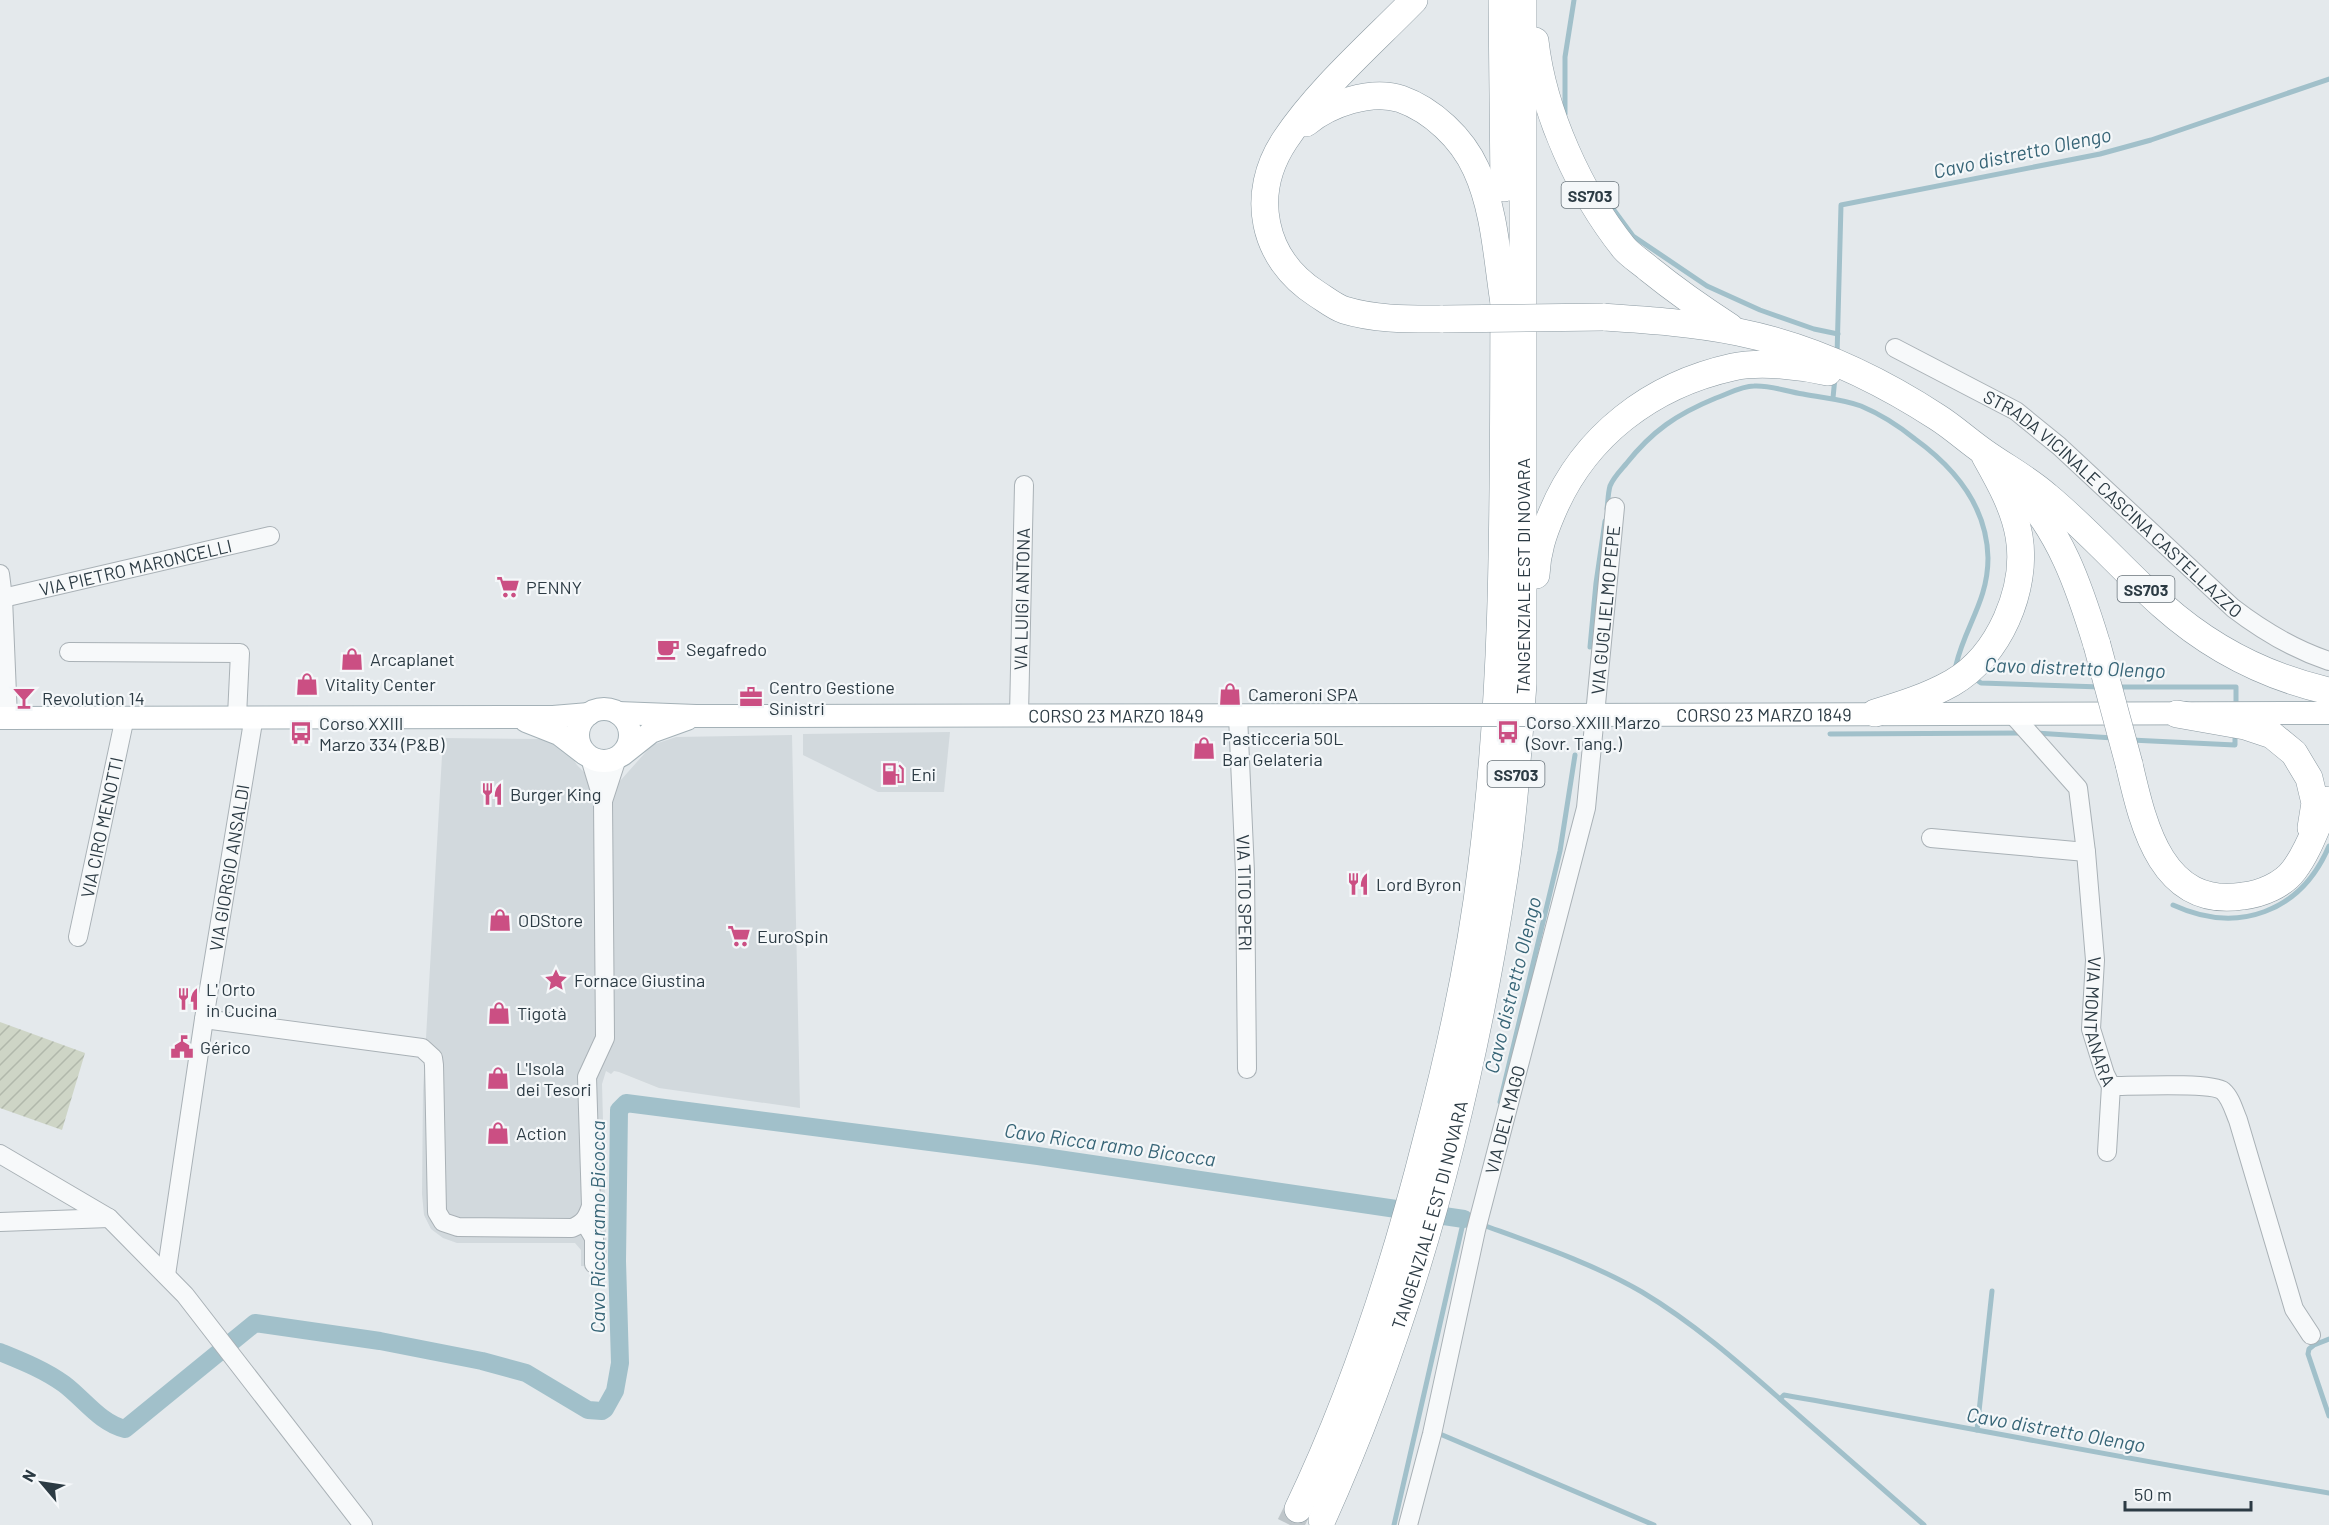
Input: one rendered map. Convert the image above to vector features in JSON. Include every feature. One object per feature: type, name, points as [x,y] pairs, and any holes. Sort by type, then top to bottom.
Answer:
[{"type":"highway","name":"SS703","points":[[1414,0],[1330,85],[1284,140],[1267,175],[1264,207],[1269,236],[1285,266],[1308,288],[1342,310],[1387,319],[1603,317],[1666,322],[1739,332],[1801,350],[1835,368],[1874,380],[1938,417],[1983,452],[2045,494],[2086,530],[2162,605],[2192,629],[2252,665],[2298,684],[2329,692]]},
{"type":"highway","name":"TANGENZIALE EST DI NOVARA","points":[[1298,1509],[1327,1448],[1350,1389],[1383,1298],[1405,1225],[1451,1047],[1480,876],[1493,754],[1503,526],[1502,0]]},
{"type":"highway","name":"TANGENZIALE EST DI NOVARA","points":[[1322,1520],[1351,1456],[1378,1384],[1431,1219],[1471,1066],[1504,876],[1517,764],[1522,684],[1523,0]]},
{"type":"highway","name":"SS703","points":[[1531,0],[1538,64],[1557,133],[1593,202],[1626,250],[1689,301],[1739,332]]},
{"type":"highway","name":"SS703","points":[[1284,140],[1315,116],[1343,103],[1377,96],[1400,99],[1427,112],[1453,134],[1476,168],[1490,209],[1504,303]]},
{"type":"highway","name":"SS703","points":[[1522,684],[1535,619],[1536,558],[1543,533],[1566,484],[1580,461],[1600,438],[1622,418],[1659,395],[1698,378],[1735,367],[1781,365],[1835,368]]},
{"type":"highway","name":"SS703","points":[[1983,452],[2027,496],[2056,539],[2078,583],[2097,645],[2140,811],[2155,850],[2174,874],[2198,891],[2226,898],[2256,894],[2282,881],[2294,871],[2329,800]]},
{"type":"highway","name":"SS703","points":[[1875,713],[1922,698],[1954,681],[1992,644],[2002,626],[2019,582],[2019,536],[2008,499],[1983,452]]},
{"type":"highway","name":"SS703","points":[[2177,714],[2235,719],[2272,735],[2294,753],[2309,778],[2315,803],[2309,844]]},
{"type":"main road","points":[[4,718],[246,716],[513,716],[553,717],[589,714],[601,709],[618,713],[626,720],[630,733],[627,747],[619,757],[607,761],[588,756],[559,734],[513,716]]},
{"type":"main road","name":"CORSO 23 MARZO 1849","points":[[618,713],[696,716],[1875,713],[2024,727],[2177,714]]},
{"type":"main road","points":[[2235,719],[2329,713]]},
{"type":"main road","points":[[588,756],[580,746],[578,738],[581,722],[589,714]]},
{"type":"main road","name":"CORSO 23 MARZO 1849","points":[[619,757],[651,732],[696,716]]},
{"type":"street","name":"STRADA VICINALE CASCINA CASTELLAZZO","points":[[1895,348],[2016,411],[2059,446],[2233,608],[2259,628],[2282,641],[2305,653],[2329,661]]},
{"type":"street","name":"VIA LUIGI ANTONA","points":[[1020,715],[1024,485]]},
{"type":"street","name":"VIA GUGLIELMO PEPE","points":[[1595,715],[1616,507]]},
{"type":"street","name":"VIA PIETRO MARONCELLI","points":[[3,598],[270,536]]},
{"type":"street","points":[[0,574],[3,598],[4,718]]},
{"type":"street","name":"VIA GIORGIO ANSALDI","points":[[69,652],[240,653],[246,716],[166,1275]]},
{"type":"street","name":"VIA DEL MAGO","points":[[1408,1525],[1432,1434],[1478,1223],[1586,808],[1595,715]]},
{"type":"street","name":"VIA TITO SPERI","points":[[1238,716],[1245,872],[1247,1069]]},
{"type":"street","name":"VIA CIRO MENOTTI","points":[[78,937],[125,717]]},
{"type":"street","name":"VIA MONTANARA","points":[[2024,727],[2078,788],[2095,960],[2091,1029],[2105,1074],[2111,1086],[2207,1085],[2222,1091],[2230,1101],[2238,1120],[2294,1309],[2311,1335]]},
{"type":"street","points":[[204,1019],[422,1048],[433,1058],[437,1212],[443,1222],[458,1227],[572,1227],[584,1221],[591,1206],[587,1077],[604,1038],[603,801],[588,756]]},
{"type":"street","points":[[603,801],[619,757]]},
{"type":"street","points":[[1931,838],[2086,852]]},
{"type":"street","points":[[2107,1152],[2111,1086]]},
{"type":"street","points":[[0,1154],[109,1218],[166,1275],[363,1525]]},
{"type":"street","points":[[0,1222],[109,1218]]},
{"type":"street","points":[[584,1221],[594,1238],[594,1264]]},
{"type":"shaded area","name":"Eni","points":[[950,732],[944,792],[878,792],[803,755],[803,734]]},
{"type":"shaded area","points":[[792,735],[800,1108],[659,1088],[619,1072],[614,1071],[611,1074],[606,1071],[602,1084],[607,1268],[581,1266],[581,1250],[575,1243],[457,1243],[443,1238],[431,1229],[424,1215],[422,1194],[423,1091],[443,738],[543,739],[567,749],[577,765],[591,779],[620,781],[652,745],[676,737]]},
{"type":"green space","points":[[0,1022],[85,1053],[62,1130],[0,1108]]},
{"type":"waterway","name":"Cavo distretto Olengo","points":[[1565,114],[1565,57],[1574,0]]},
{"type":"waterway","name":"Cavo distretto Olengo","points":[[1837,356],[1841,205],[2100,154],[2151,140],[2329,79]]},
{"type":"waterway","name":"Cavo distretto Olengo","points":[[1608,202],[1633,236],[1707,286],[1760,310],[1814,329],[1838,334]]},
{"type":"waterway","name":"Cavo distretto Olengo","points":[[1833,398],[1835,377]]},
{"type":"waterway","name":"Cavo distretto Olengo","points":[[1607,509],[1609,489],[1613,480],[1646,442],[1677,417],[1735,390],[1760,386],[1847,402],[1868,409],[1902,429],[1930,450],[1966,490],[1982,522],[1988,558],[1987,573],[1980,600],[1960,651],[1956,665],[1959,667]]},
{"type":"waterway","name":"Cavo distretto Olengo","points":[[1590,647],[1605,521]]},
{"type":"waterway","name":"Cavo distretto Olengo","points":[[1974,678],[1981,683],[2101,687]]},
{"type":"waterway","name":"Cavo distretto Olengo","points":[[2116,687],[2236,687],[2236,707]]},
{"type":"waterway","points":[[2131,740],[2235,745],[2235,732]]},
{"type":"waterway","points":[[1830,734],[2023,733]]},
{"type":"waterway","points":[[2036,733],[2113,738]]},
{"type":"waterway","name":"Cavo distretto Olengo","points":[[1500,1102],[1560,851],[1575,755]]},
{"type":"waterway","name":"Cavo distretto Olengo","points":[[2173,905],[2197,914],[2221,918],[2244,917],[2265,912],[2284,902],[2302,887],[2317,869],[2329,846]]},
{"type":"waterway","name":"Cavo Ricca ramo Bicocca","points":[[0,1352],[57,1379],[108,1422],[125,1429],[255,1323],[380,1341],[482,1361],[526,1373],[588,1410],[602,1411],[615,1391],[620,1363],[617,1261],[619,1110],[626,1103],[1038,1156],[1464,1219]]},
{"type":"waterway","points":[[1394,1525],[1464,1219],[1470,1221],[1472,1215]]},
{"type":"waterway","name":"Cavo distretto Olengo","points":[[1480,1224],[1583,1263],[1642,1292],[1731,1356],[1780,1399],[1784,1395],[2329,1493]]},
{"type":"waterway","points":[[1977,1430],[1992,1291]]},
{"type":"waterway","name":"Cavo distretto Olengo","points":[[2329,1339],[2314,1345],[2309,1349],[2308,1354],[2329,1416]]},
{"type":"waterway","name":"Cavo distretto Olengo","points":[[1780,1399],[1924,1525]]},
{"type":"waterway","points":[[1440,1434],[1654,1525]]},
{"type":"tunnel","points":[[1290,1525],[1298,1509]]},
{"type":"place","name":"PENNY","points":[[508,587]]},
{"type":"place","name":"Segafredo","points":[[668,649]]},
{"type":"place","name":"Arcaplanet","points":[[352,659]]},
{"type":"place","name":"Vitality Center","points":[[307,684]]},
{"type":"place","name":"Cameroni SPA","points":[[1230,694]]},
{"type":"place","name":"Centro Gestione Sinistri","points":[[751,697]]},
{"type":"place","name":"Revolution 14","points":[[24,698]]},
{"type":"place","name":"Corso XXIII Marzo (Sovr. Tang.)","points":[[1508,732]]},
{"type":"place","name":"Corso XXIII Marzo 334 (P&B)","points":[[301,733]]},
{"type":"place","name":"Pasticceria 50L Bar Gelateria","points":[[1204,748]]},
{"type":"place","name":"Eni","points":[[893,774]]},
{"type":"place","name":"Burger King","points":[[492,794]]},
{"type":"place","name":"Lord Byron","points":[[1358,884]]},
{"type":"place","name":"ODStore","points":[[500,920]]},
{"type":"place","name":"EuroSpin","points":[[739,936]]},
{"type":"place","name":"Fornace Giustina","points":[[556,980]]},
{"type":"place","name":"L' Orto in Cucina","points":[[188,999]]},
{"type":"place","name":"Tigotà","points":[[499,1013]]},
{"type":"place","name":"Gérico","points":[[182,1047]]},
{"type":"place","name":"L'Isola dei Tesori","points":[[498,1078]]},
{"type":"place","name":"Action","points":[[498,1133]]}]
